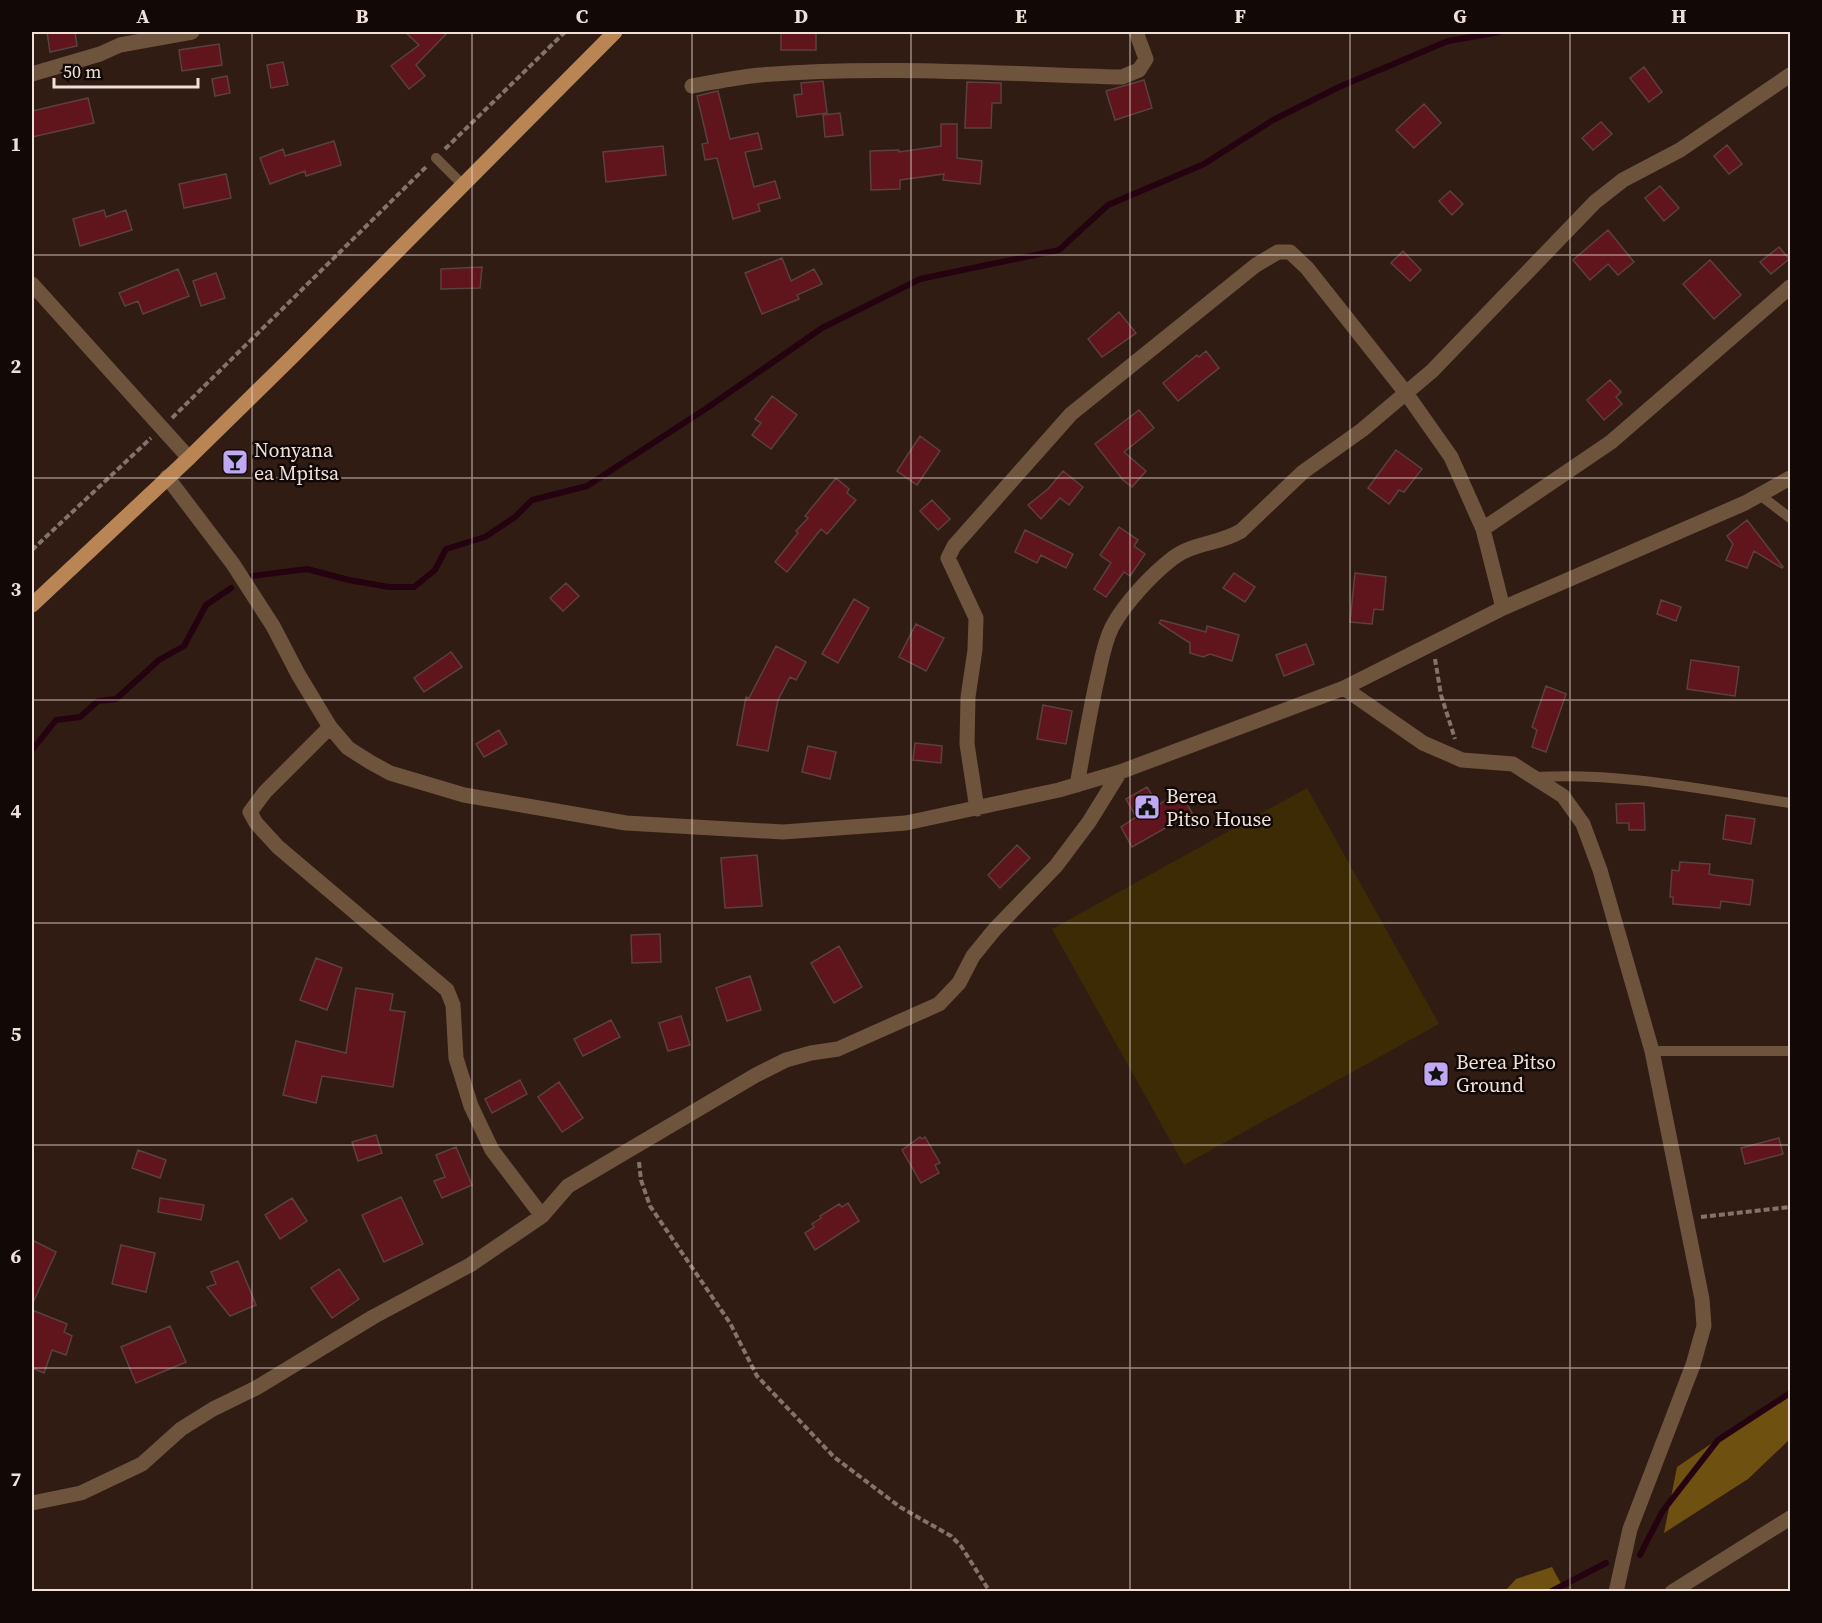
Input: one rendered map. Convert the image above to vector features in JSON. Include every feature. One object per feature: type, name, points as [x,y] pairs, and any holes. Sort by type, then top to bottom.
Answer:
[{"type":"main road","points":[[32,605],[189,458],[615,32]]},
{"type":"street","points":[[32,74],[100,54],[120,45],[192,32]]},
{"type":"street","points":[[692,86],[757,76],[820,73],[970,72],[1122,77],[1139,70],[1146,59],[1136,32]]},
{"type":"street","points":[[1077,785],[1102,655],[1112,627],[1147,581],[1174,556],[1229,538],[1241,531],[1303,472],[1362,430],[1406,393],[1432,371],[1596,202],[1623,180],[1680,150],[1791,75]]},
{"type":"street","points":[[977,809],[967,744],[968,698],[975,650],[976,618],[948,558],[954,546],[1071,414],[1256,265],[1278,252],[1290,252],[1307,268],[1406,393],[1450,458],[1483,529],[1503,608]]},
{"type":"street","points":[[32,284],[189,458]]},
{"type":"street","points":[[1483,529],[1611,442],[1791,287]]},
{"type":"street","points":[[167,477],[233,564],[273,626],[298,674],[330,727],[348,748],[370,762],[390,773],[464,795],[626,823],[783,832],[906,823],[977,809],[1077,785],[1120,772],[1344,688],[1503,608],[1745,503],[1791,478]]},
{"type":"street","points":[[1344,688],[1422,743],[1461,760],[1513,764],[1563,796],[1583,824],[1600,870],[1652,1051],[1702,1299],[1704,1326],[1693,1365],[1630,1529],[1616,1592]]},
{"type":"street","points":[[330,727],[265,792],[250,812],[256,823],[278,847],[447,990],[453,1005],[456,1058],[471,1106],[492,1150],[542,1216]]},
{"type":"street","points":[[32,1503],[81,1493],[142,1464],[182,1430],[213,1409],[256,1388],[373,1317],[470,1265],[542,1216],[568,1186],[756,1075],[786,1060],[838,1049],[939,1004],[959,983],[973,956],[995,930],[1056,866],[1089,822],[1120,772]]},
{"type":"street","points":[[1672,1592],[1791,1518]]},
{"type":"lane","points":[[436,158],[463,185]]},
{"type":"lane","points":[[1760,495],[1791,518]]},
{"type":"lane","points":[[1535,777],[1574,775],[1631,779],[1791,803]]},
{"type":"lane","points":[[1652,1051],[1791,1052]]},
{"type":"path","points":[[32,550],[162,428],[565,32]]},
{"type":"path","points":[[1432,645],[1442,695],[1461,760]]},
{"type":"path","points":[[638,1146],[642,1180],[650,1206],[730,1323],[757,1376],[834,1457],[900,1508],[951,1536],[961,1546],[990,1592]]},
{"type":"path","points":[[1685,1219],[1791,1207]]},
{"type":"shaded area","points":[[1307,788],[1439,1024],[1184,1165],[1052,929]]},
{"type":"shaded area","points":[[1790,1390],[1790,1439],[1748,1479],[1664,1533],[1677,1467]]},
{"type":"shaded area","points":[[1552,1567],[1565,1591],[1505,1591],[1516,1579]]},
{"type":"building","points":[[47,32],[75,32],[77,46],[50,52]]},
{"type":"building","points":[[405,32],[448,32],[416,65],[425,76],[409,89],[391,66],[419,45]]},
{"type":"building","points":[[781,32],[816,32],[816,50],[781,50]]},
{"type":"building","points":[[219,44],[222,65],[182,71],[179,50]]},
{"type":"building","points":[[283,62],[288,85],[271,88],[267,65]]},
{"type":"building","points":[[1644,67],[1662,92],[1649,102],[1630,78]]},
{"type":"building","points":[[227,76],[230,93],[215,96],[212,79]]},
{"type":"building","points":[[1144,80],[1152,108],[1115,120],[1106,91]]},
{"type":"building","points":[[823,81],[827,113],[797,117],[794,95],[802,94],[801,83]]},
{"type":"building","points":[[967,82],[1001,83],[1001,103],[992,103],[991,128],[965,128]]},
{"type":"building","points":[[718,91],[730,139],[758,133],[762,149],[745,152],[754,187],[775,181],[780,198],[758,204],[760,211],[733,219],[717,158],[705,160],[702,144],[708,143],[697,96]]},
{"type":"building","points":[[88,98],[94,123],[32,137],[32,111]]},
{"type":"building","points":[[1424,104],[1441,123],[1414,148],[1396,130]]},
{"type":"building","points":[[840,113],[843,135],[825,137],[823,115]]},
{"type":"building","points":[[1601,122],[1612,134],[1593,150],[1582,138]]},
{"type":"building","points":[[941,124],[957,124],[957,158],[982,161],[980,184],[943,180],[944,174],[900,180],[900,189],[871,190],[870,151],[899,150],[899,152],[941,146]]},
{"type":"building","points":[[334,141],[341,165],[306,176],[305,171],[270,184],[260,158],[283,149],[285,156]]},
{"type":"building","points":[[1727,145],[1742,164],[1729,174],[1714,156]]},
{"type":"building","points":[[663,146],[666,175],[606,182],[603,152]]},
{"type":"building","points":[[226,174],[231,198],[184,208],[179,184]]},
{"type":"building","points":[[1660,186],[1679,208],[1664,221],[1645,198]]},
{"type":"building","points":[[1450,191],[1463,204],[1452,215],[1439,201]]},
{"type":"building","points":[[104,210],[106,217],[126,210],[132,230],[80,246],[73,219]]},
{"type":"building","points":[[1608,230],[1634,262],[1618,275],[1608,264],[1590,280],[1573,260]]},
{"type":"building","points":[[1779,247],[1789,259],[1771,274],[1760,262]]},
{"type":"building","points":[[1403,251],[1421,270],[1410,281],[1391,263]]},
{"type":"building","points":[[782,258],[791,281],[814,269],[822,284],[797,295],[799,299],[762,314],[745,273]]},
{"type":"building","points":[[1710,260],[1741,295],[1714,319],[1683,284]]},
{"type":"building","points":[[482,267],[480,288],[441,289],[441,269]]},
{"type":"building","points":[[178,269],[189,296],[143,314],[138,301],[125,306],[119,293]]},
{"type":"building","points":[[216,273],[225,298],[201,306],[193,281]]},
{"type":"building","points":[[1119,312],[1136,333],[1102,357],[1088,339]]},
{"type":"building","points":[[1206,351],[1219,368],[1178,401],[1163,383],[1197,355],[1199,357]]},
{"type":"building","points":[[1610,380],[1621,392],[1616,397],[1622,404],[1604,420],[1587,400]]},
{"type":"building","points":[[772,396],[797,415],[771,449],[752,435],[761,423],[755,419]]},
{"type":"building","points":[[1139,410],[1154,428],[1124,452],[1146,471],[1132,487],[1123,480],[1095,444]]},
{"type":"building","points":[[920,436],[940,451],[917,485],[897,471]]},
{"type":"building","points":[[1396,450],[1422,469],[1404,492],[1399,490],[1389,504],[1368,488]]},
{"type":"building","points":[[1063,471],[1083,487],[1069,505],[1060,498],[1041,519],[1028,505],[1048,489]]},
{"type":"building","points":[[836,478],[849,489],[847,493],[856,500],[827,534],[821,529],[787,572],[775,562],[798,533],[796,531],[808,518],[805,516]]},
{"type":"building","points":[[932,500],[950,519],[938,530],[920,511]]},
{"type":"building","points":[[1747,520],[1782,568],[1754,551],[1747,568],[1726,560],[1733,544],[1727,536]]},
{"type":"building","points":[[1119,527],[1138,540],[1134,546],[1145,554],[1130,576],[1124,572],[1106,597],[1094,589],[1111,563],[1100,555]]},
{"type":"building","points":[[1025,530],[1073,554],[1066,568],[1041,555],[1037,563],[1015,552]]},
{"type":"building","points":[[1234,573],[1255,587],[1245,602],[1223,588]]},
{"type":"building","points":[[1355,573],[1386,577],[1383,610],[1374,609],[1372,624],[1350,622]]},
{"type":"building","points":[[566,583],[579,596],[563,611],[550,598]]},
{"type":"building","points":[[854,599],[869,608],[838,663],[822,654]]},
{"type":"building","points":[[1661,600],[1681,607],[1676,621],[1657,614]]},
{"type":"building","points":[[1161,620],[1206,632],[1207,626],[1239,635],[1232,661],[1210,654],[1203,657],[1190,653],[1190,643],[1159,623]]},
{"type":"building","points":[[916,624],[944,638],[926,671],[899,657]]},
{"type":"building","points":[[1306,644],[1314,664],[1284,676],[1276,655]]},
{"type":"building","points":[[776,646],[806,662],[796,680],[790,677],[778,700],[768,751],[737,745],[746,697],[749,698]]},
{"type":"building","points":[[451,652],[462,667],[424,692],[414,678]]},
{"type":"building","points":[[1691,660],[1739,667],[1735,696],[1687,689]]},
{"type":"building","points":[[1546,686],[1566,694],[1546,752],[1532,747],[1537,730],[1532,727]]},
{"type":"building","points":[[1043,705],[1072,711],[1066,744],[1037,739]]},
{"type":"building","points":[[499,730],[507,744],[484,757],[476,744]]},
{"type":"building","points":[[915,743],[942,746],[941,763],[913,760]]},
{"type":"building","points":[[808,746],[836,752],[830,779],[802,772]]},
{"type":"building","points":[[1147,787],[1158,805],[1180,792],[1192,813],[1132,847],[1121,827],[1136,817],[1126,799]]},
{"type":"building","points":[[1644,803],[1645,830],[1629,830],[1629,823],[1617,823],[1616,804]]},
{"type":"building","points":[[1726,815],[1755,819],[1751,844],[1723,839]]},
{"type":"building","points":[[1017,845],[1030,858],[1000,888],[988,875]]},
{"type":"building","points":[[757,855],[762,906],[725,908],[721,858]]},
{"type":"building","points":[[1680,862],[1710,864],[1709,874],[1753,880],[1750,905],[1721,901],[1720,908],[1673,904],[1673,897],[1670,897],[1672,870],[1679,871]]},
{"type":"building","points":[[660,934],[661,962],[632,963],[631,935]]},
{"type":"building","points":[[839,946],[862,987],[834,1003],[811,963]]},
{"type":"building","points":[[316,958],[342,968],[327,1010],[300,1000]]},
{"type":"building","points":[[750,976],[761,1010],[727,1021],[716,988]]},
{"type":"building","points":[[356,988],[393,994],[390,1010],[405,1012],[393,1087],[322,1076],[316,1103],[283,1095],[296,1041],[346,1053]]},
{"type":"building","points":[[681,1016],[690,1045],[668,1051],[659,1023]]},
{"type":"building","points":[[611,1020],[620,1037],[583,1056],[574,1039]]},
{"type":"building","points":[[520,1080],[527,1094],[492,1113],[485,1099]]},
{"type":"building","points":[[559,1082],[583,1118],[562,1132],[538,1097]]},
{"type":"building","points":[[376,1135],[382,1153],[358,1161],[352,1142]]},
{"type":"building","points":[[920,1137],[922,1139],[925,1137],[940,1163],[935,1165],[939,1173],[921,1183],[902,1150]]},
{"type":"building","points":[[1779,1138],[1783,1154],[1745,1164],[1741,1148]]},
{"type":"building","points":[[456,1147],[472,1185],[442,1198],[434,1181],[445,1177],[436,1155]]},
{"type":"building","points":[[138,1150],[166,1160],[160,1178],[132,1168]]},
{"type":"building","points":[[401,1197],[423,1244],[384,1262],[362,1215]]},
{"type":"building","points":[[160,1198],[204,1205],[201,1220],[158,1212]]},
{"type":"building","points":[[292,1198],[307,1221],[280,1239],[265,1215]]},
{"type":"building","points":[[848,1203],[859,1221],[815,1250],[805,1233],[814,1227],[812,1224],[821,1218],[820,1216],[839,1204],[842,1207]]},
{"type":"building","points":[[32,1240],[56,1252],[32,1305]]},
{"type":"building","points":[[121,1245],[155,1253],[146,1292],[112,1284]]},
{"type":"building","points":[[238,1261],[256,1305],[230,1316],[207,1287],[216,1284],[211,1272]]},
{"type":"building","points":[[339,1269],[359,1299],[332,1318],[311,1288]]},
{"type":"building","points":[[32,1310],[67,1324],[64,1332],[72,1336],[66,1355],[52,1350],[44,1373],[32,1368]]},
{"type":"building","points":[[170,1326],[186,1362],[136,1383],[121,1347]]},
{"type":"waterway","points":[[252,576],[307,569],[389,587],[414,587],[435,570],[446,549],[485,537],[515,517],[532,500],[587,486],[707,408],[822,328],[920,279],[1059,250],[1108,205],[1204,164],[1273,120],[1339,87],[1448,41],[1500,32]]},
{"type":"waterway","points":[[32,750],[56,720],[80,717],[98,701],[116,699],[159,660],[184,646],[206,605],[231,588]]},
{"type":"waterway","points":[[1640,1555],[1662,1512],[1718,1440],[1790,1393]]},
{"type":"waterway","points":[[1550,1592],[1606,1563]]},
{"type":"place","name":"Nonyana ea Mpitsa","points":[[235,462]]},
{"type":"place","name":"Berea Pitso House","points":[[1147,807]]},
{"type":"place","name":"Berea Pitso Ground","points":[[1436,1074]]}]
